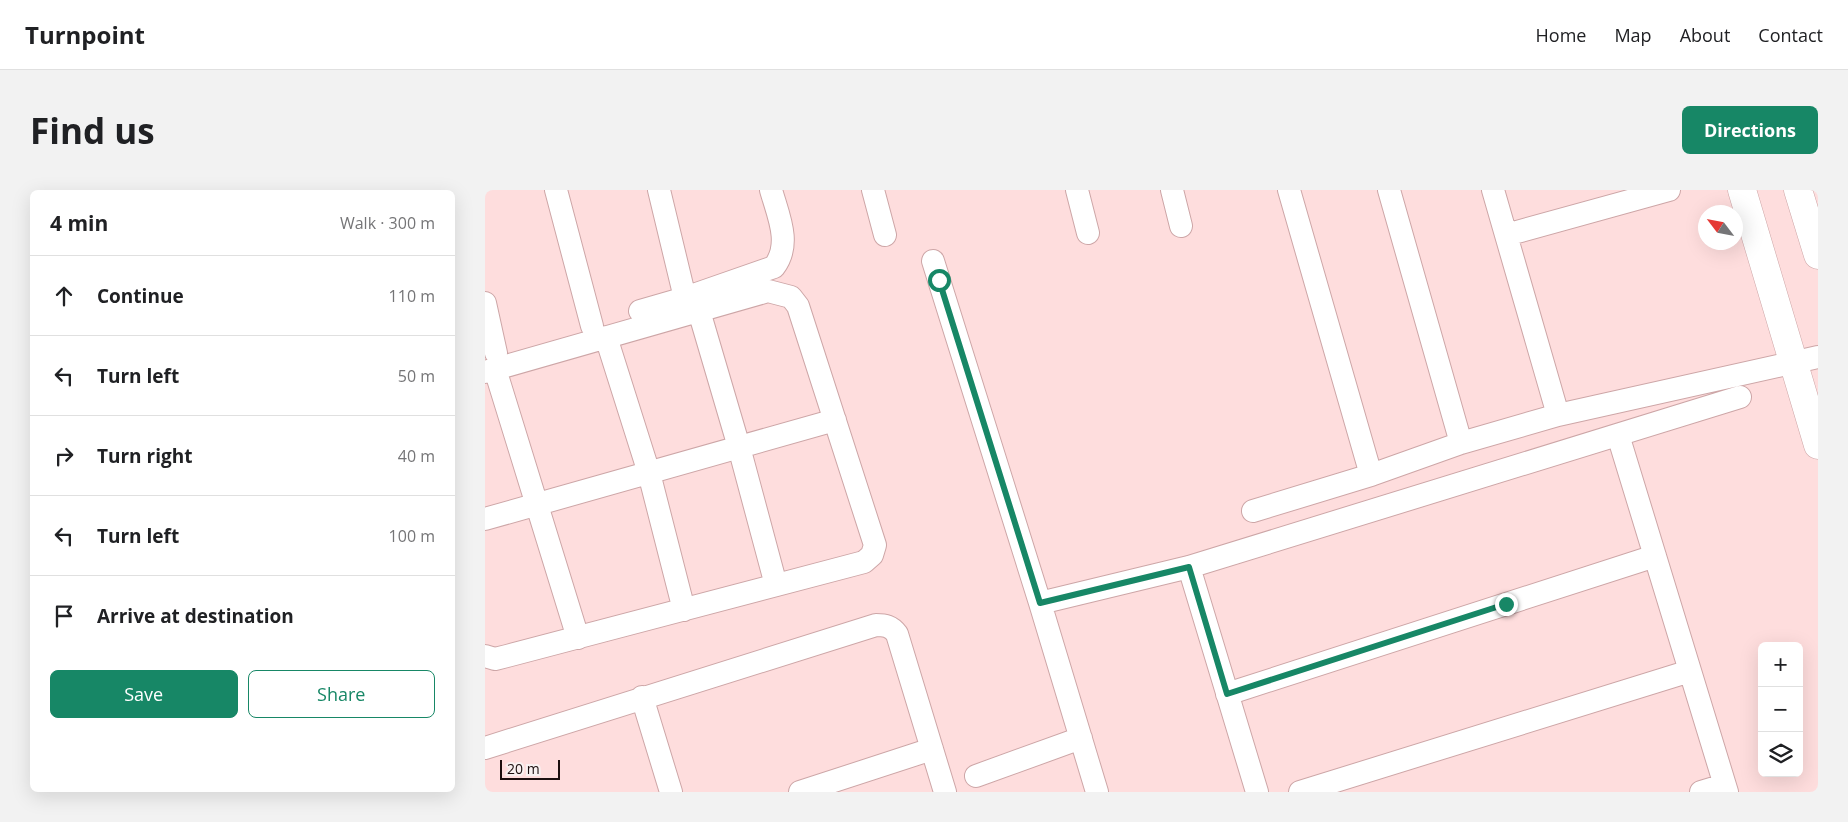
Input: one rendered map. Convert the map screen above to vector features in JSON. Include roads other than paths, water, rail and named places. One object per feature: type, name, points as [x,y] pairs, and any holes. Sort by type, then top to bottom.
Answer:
[{"type":"street","points":[[556,190],[599,331],[649,473],[684,610]]},
{"type":"street","points":[[659,190],[691,304],[739,447],[776,585]]},
{"type":"street","points":[[691,304],[774,266],[779,260],[783,250],[784,239],[771,190]]},
{"type":"street","points":[[873,190],[885,235]]},
{"type":"street","points":[[1077,190],[1088,233]]},
{"type":"street","points":[[1172,190],[1181,226]]},
{"type":"street","points":[[1289,190],[1371,475]]},
{"type":"street","points":[[1389,190],[1461,443]]},
{"type":"street","points":[[1493,190],[1558,415]]},
{"type":"street","points":[[1506,235],[1669,190]]},
{"type":"street","points":[[1742,190],[1805,360],[1818,445]]},
{"type":"street","points":[[1799,190],[1818,255]]},
{"type":"street","points":[[933,261],[1097,792]]},
{"type":"street","points":[[485,656],[495,659],[864,562],[872,555],[875,545],[798,306],[791,297],[768,291],[691,304],[490,362]]},
{"type":"street","points":[[485,303],[490,362],[579,638]]},
{"type":"street","points":[[1253,511],[1371,475],[1461,443],[1558,415],[1805,360]]},
{"type":"street","points":[[1040,603],[1189,567],[1740,397]]},
{"type":"street","points":[[485,520],[835,420]]},
{"type":"street","points":[[1619,434],[1725,788],[1701,792]]},
{"type":"street","points":[[1227,694],[1655,556]]},
{"type":"street","points":[[1189,567],[1257,792]]},
{"type":"street","points":[[485,748],[875,624],[889,626],[897,634],[945,792]]},
{"type":"street","points":[[1300,792],[1690,671]]},
{"type":"street","points":[[642,697],[671,792]]},
{"type":"street","points":[[976,776],[1081,738]]},
{"type":"street","points":[[800,792],[932,749]]}]
